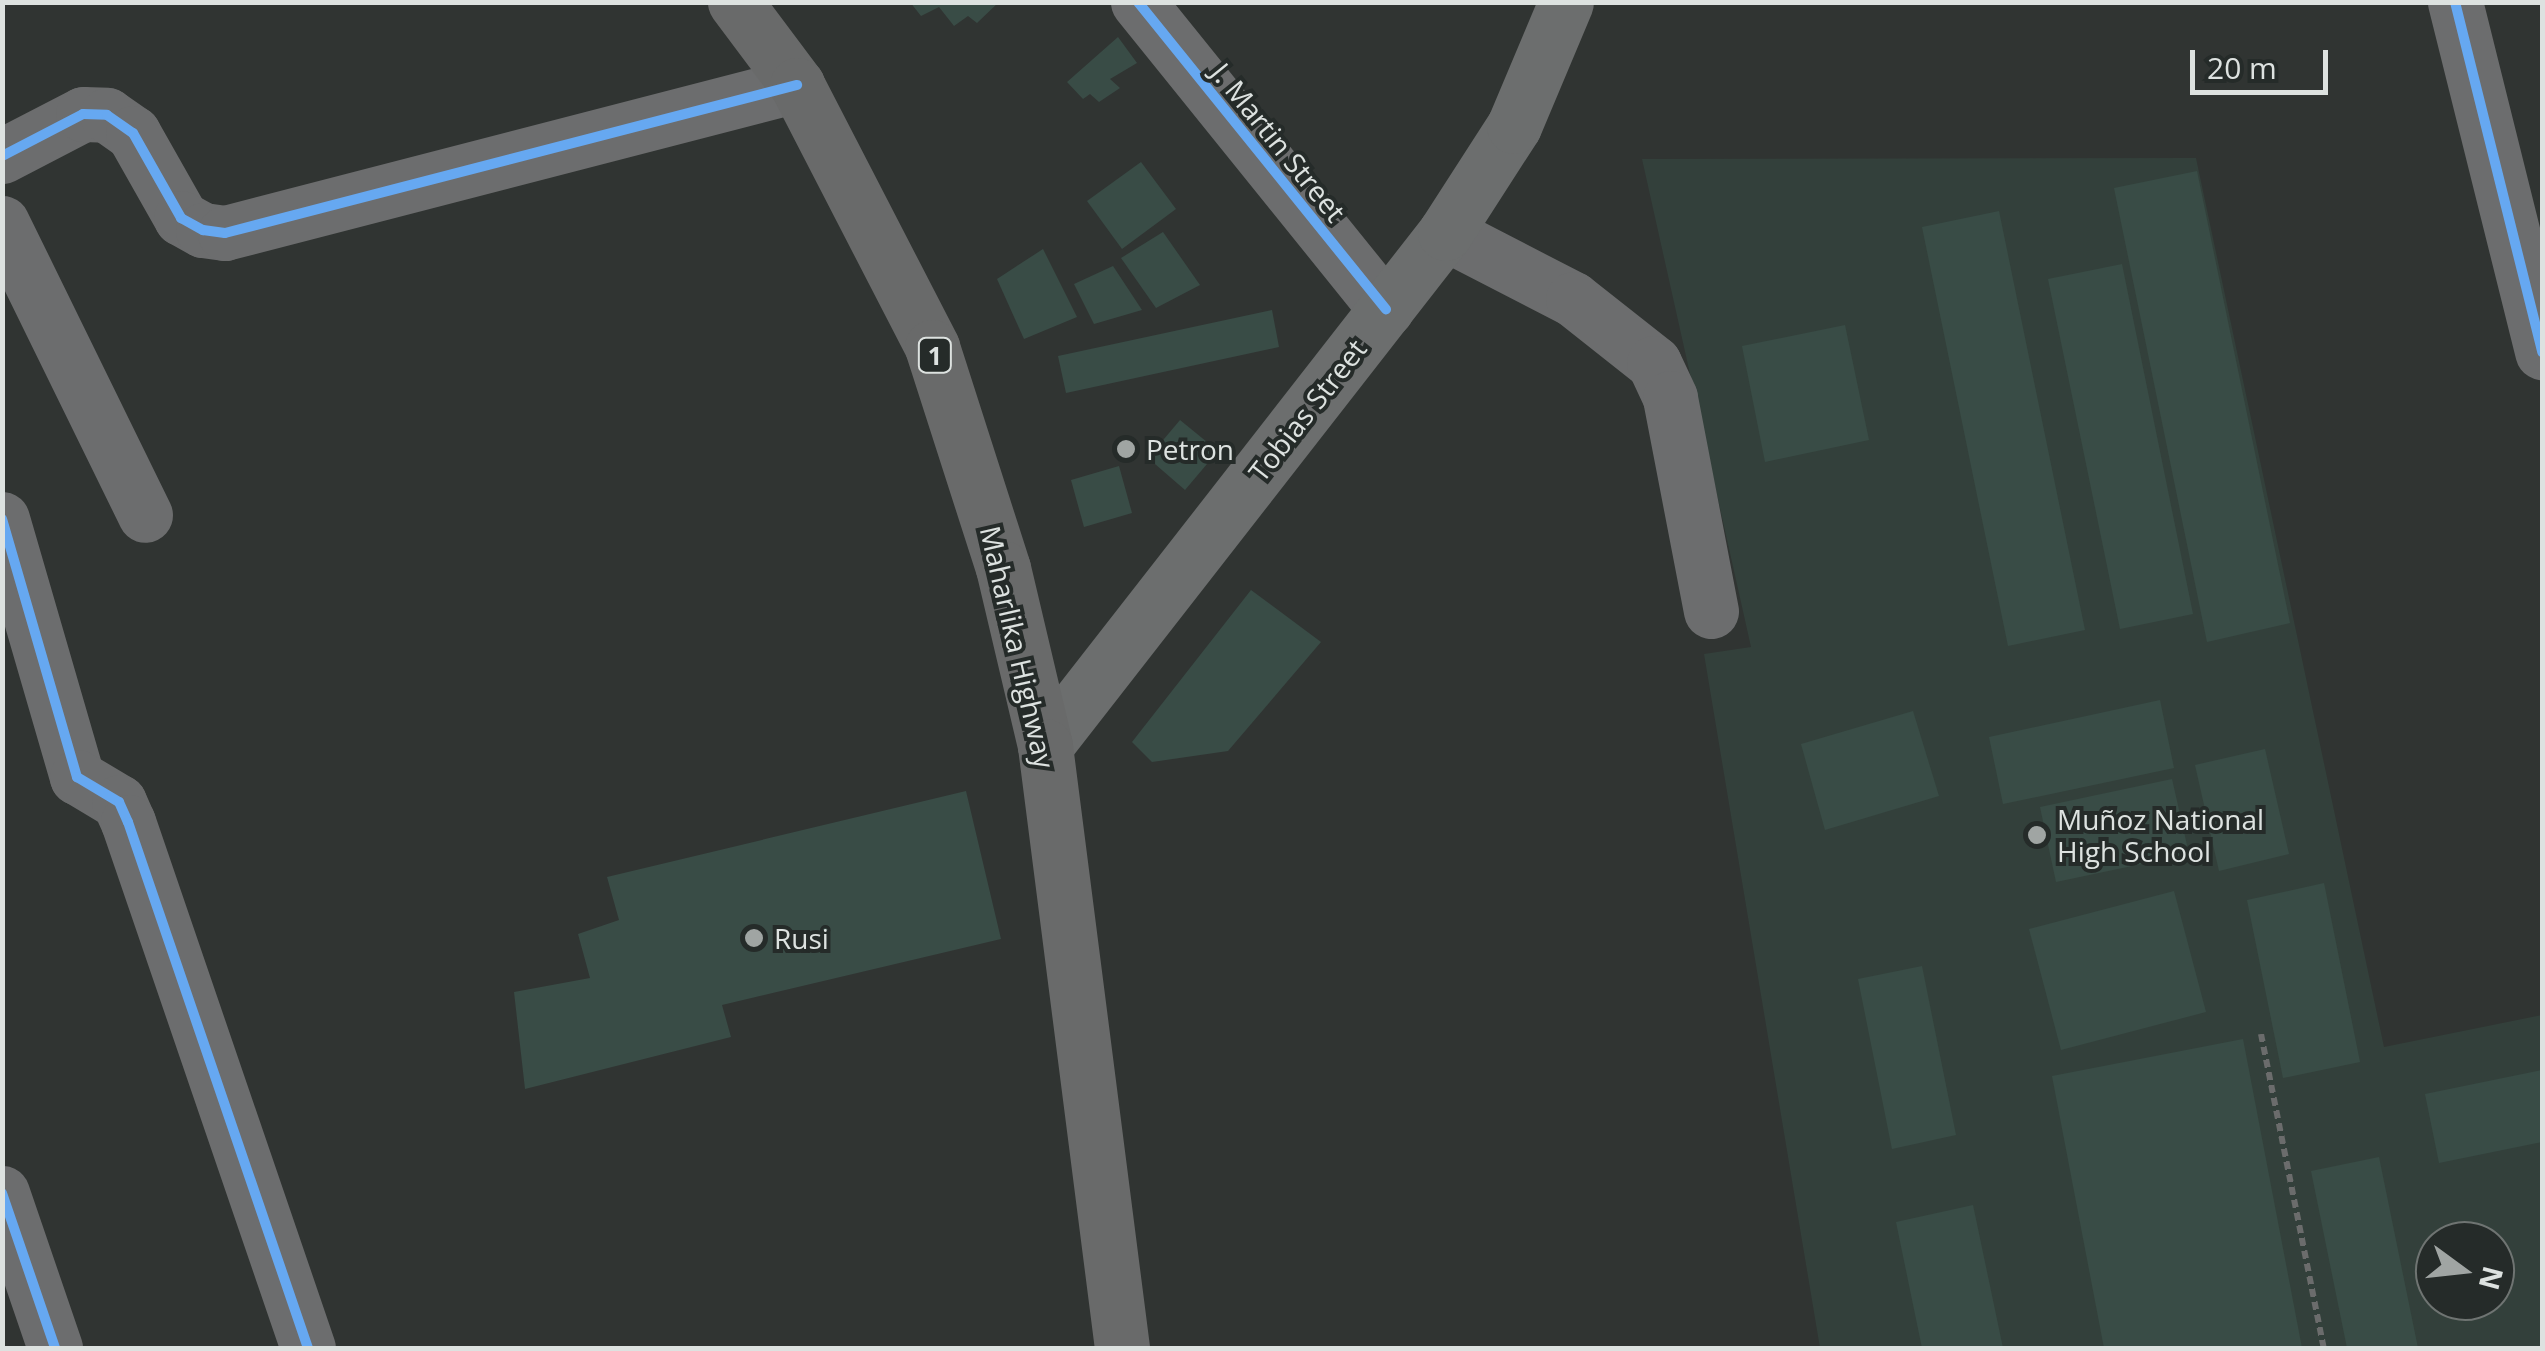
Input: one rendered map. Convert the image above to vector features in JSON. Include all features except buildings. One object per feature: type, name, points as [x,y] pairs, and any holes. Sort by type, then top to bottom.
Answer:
[{"type":"highway","name":"Maharlika Highway","points":[[734,2],[798,85],[932,347],[1003,568],[1045,746],[1122,1348]]},
{"type":"main road","name":"Tobias Street","points":[[1045,746],[1445,232],[1514,126],[1566,2]]},
{"type":"street","name":"J. Martin Street","points":[[1138,2],[1386,309]]},
{"type":"street","points":[[2455,2],[2542,352]]},
{"type":"street","points":[[2,156],[84,114],[107,115],[133,134],[181,218],[203,230],[226,232],[798,85]]},
{"type":"street","points":[[2,224],[145,515]]},
{"type":"street","points":[[1445,232],[1573,299],[1654,363],[1670,398],[1711,611]]},
{"type":"street","points":[[2,519],[77,777],[118,802],[128,822],[308,1348]]},
{"type":"street","points":[[2,1193],[55,1348]]},
{"type":"path","points":[[2261,1034],[2324,1348]]},
{"type":"shaded area","name":"Muñoz National High School","points":[[2196,158],[2384,1047],[2542,1015],[2542,1348],[1820,1348],[1704,654],[1751,647],[1642,159]]},
{"type":"cycle path","points":[[1138,2],[1386,309]]},
{"type":"cycle path","points":[[2455,2],[2542,352]]},
{"type":"cycle path","points":[[2,156],[83,114],[107,115],[133,133],[181,218],[203,230],[225,233],[797,85]]},
{"type":"cycle path","points":[[2,519],[77,777],[119,802],[128,822],[308,1348]]},
{"type":"cycle path","points":[[2,1193],[55,1348]]},
{"type":"place","name":"Petron","points":[[1126,449]]},
{"type":"place","name":"Muñoz National High School","points":[[2037,835]]},
{"type":"place","name":"Rusi","points":[[754,938]]}]
